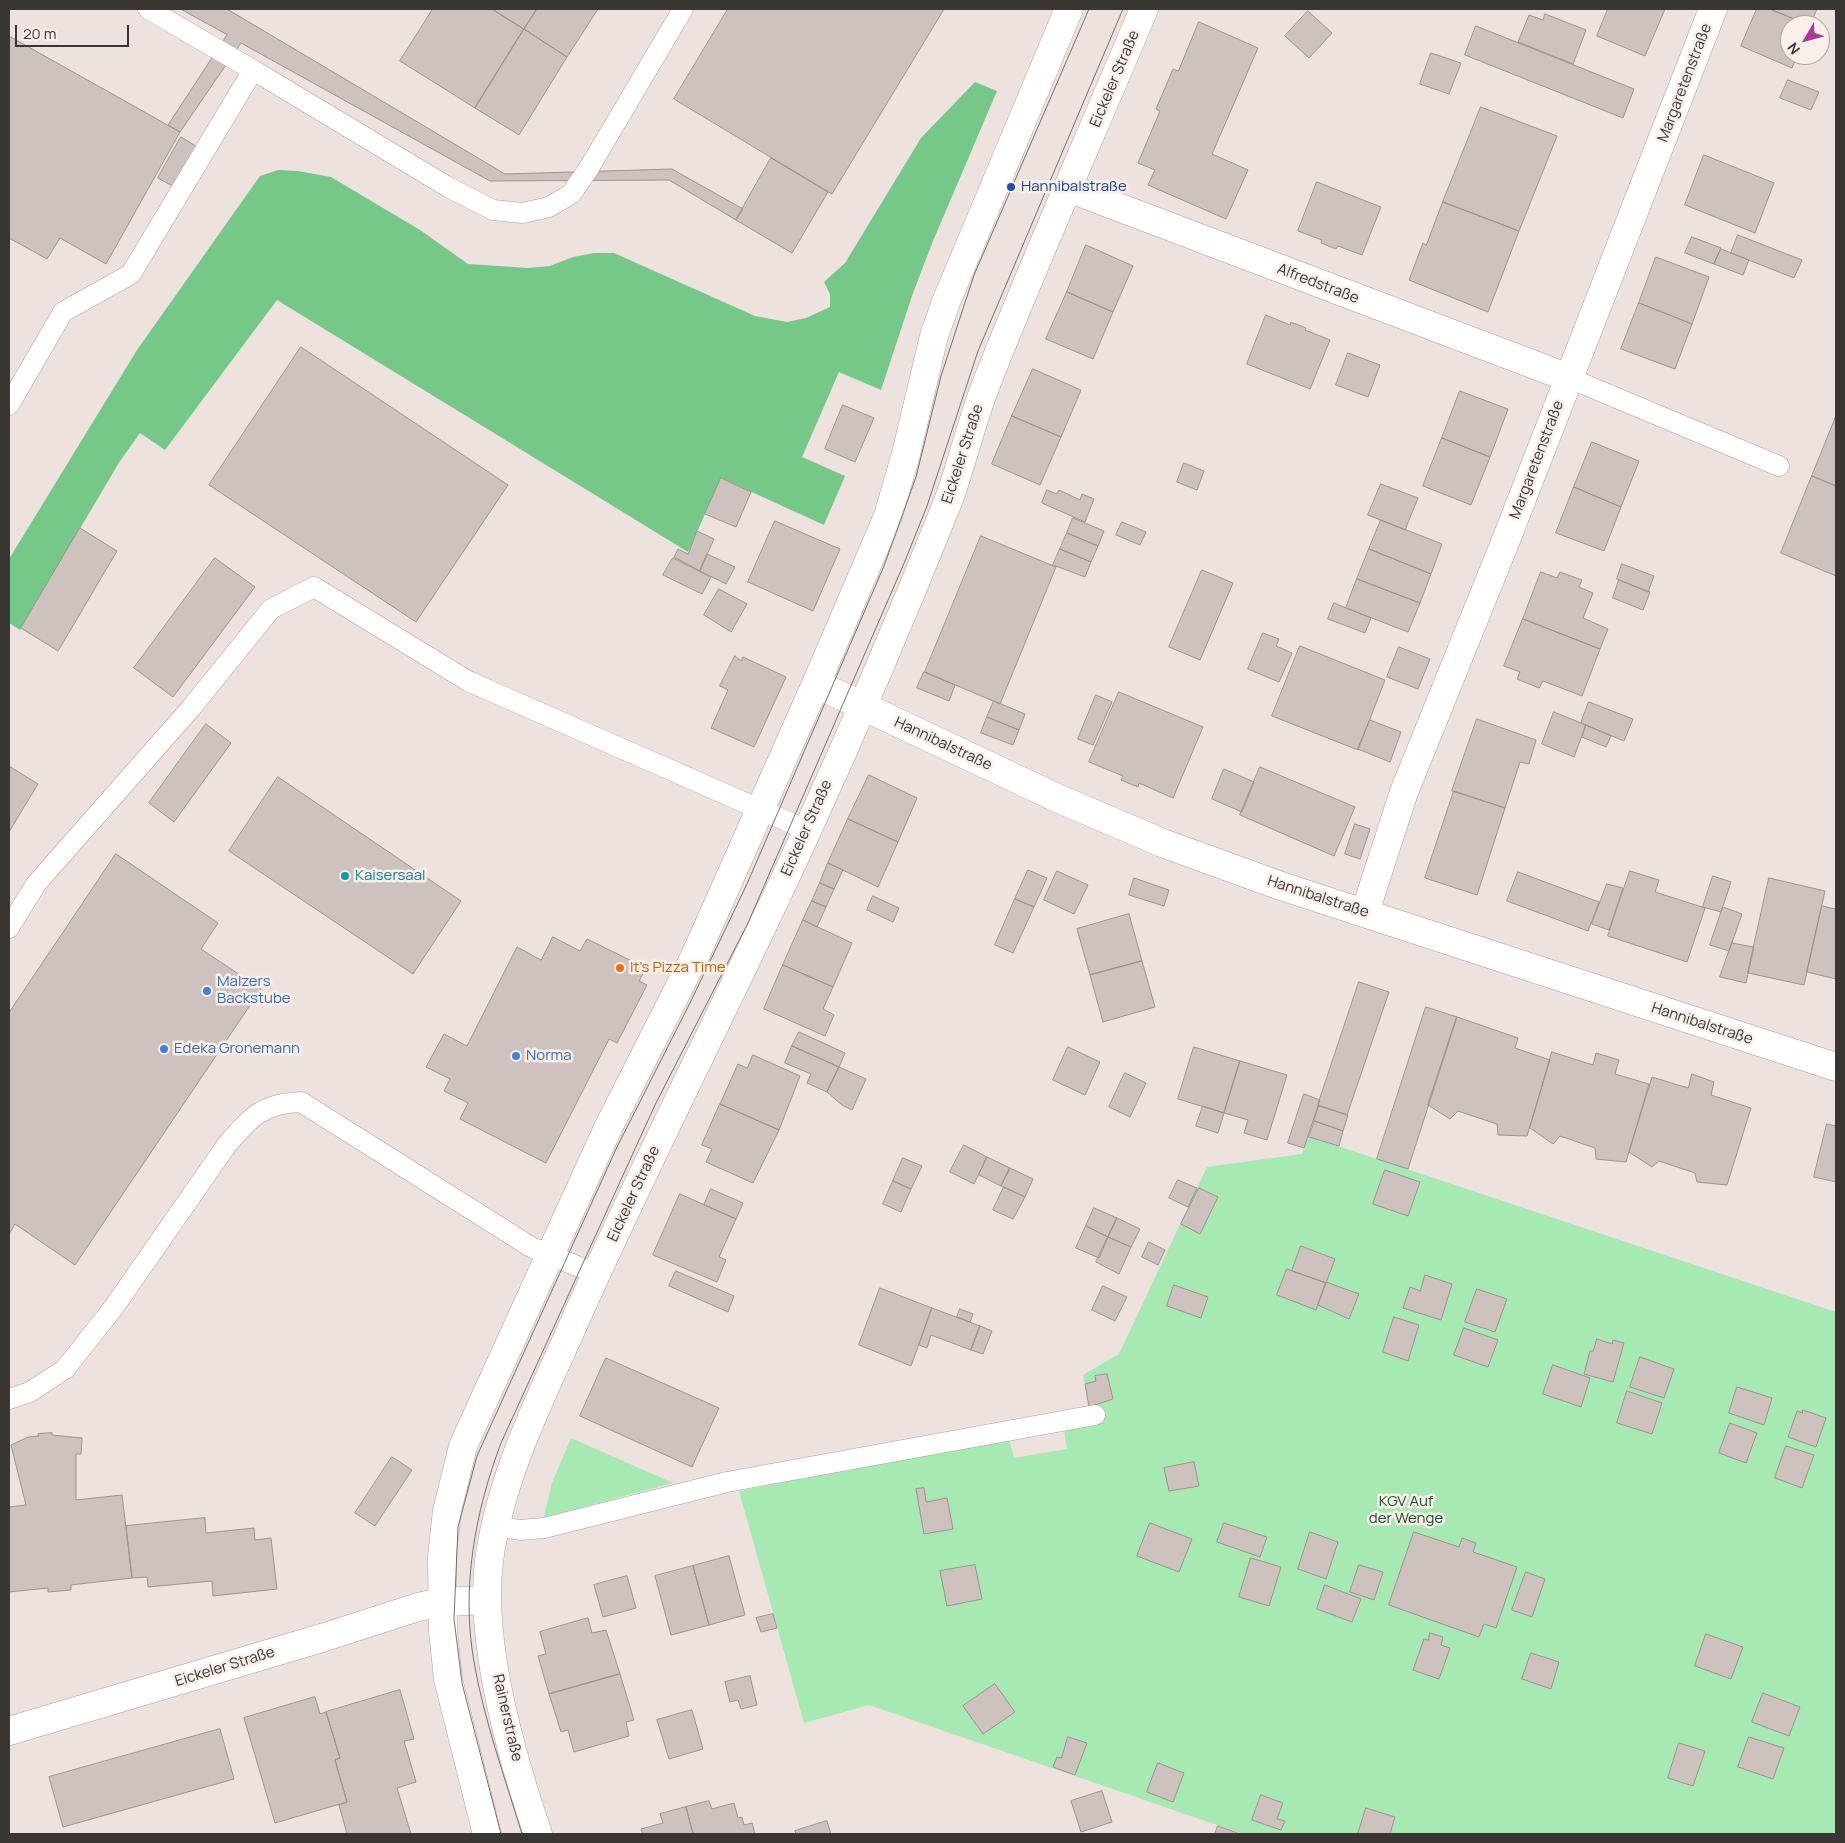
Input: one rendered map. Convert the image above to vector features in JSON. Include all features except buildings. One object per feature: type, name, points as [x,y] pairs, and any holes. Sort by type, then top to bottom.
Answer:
[{"type":"street","points":[[486,1834],[448,1679],[442,1602],[442,1556],[448,1511],[463,1446],[608,1128],[695,956],[816,684],[888,516],[906,454],[934,336],[946,302],[1069,9]]},
{"type":"street","name":"Eickeler Straße","points":[[9,1731],[325,1637],[418,1607],[442,1602],[487,1600],[488,1572],[495,1526],[508,1478],[524,1436],[596,1274],[807,830],[863,706],[949,498],[985,387],[1044,240],[1144,9]]},
{"type":"street","name":"Margaretenstraße","points":[[1365,912],[1404,792],[1569,378],[1713,9]]},
{"type":"street","name":"Alfredstraße","points":[[1068,188],[1569,378]]},
{"type":"street","name":"Hannibalstraße","points":[[816,684],[1057,798],[1164,844],[1836,1067]]},
{"type":"street","name":"Rainerstraße","points":[[487,1600],[488,1631],[498,1686],[523,1786],[538,1834]]},
{"type":"lane","points":[[148,9],[448,187],[493,210],[522,213],[549,207],[571,194],[589,168],[683,9]]},
{"type":"lane","points":[[9,405],[63,312],[131,274],[253,70]]},
{"type":"lane","points":[[1569,378],[1780,466]]},
{"type":"lane","points":[[9,928],[36,884],[191,708],[271,609],[314,587],[468,681],[807,830]]},
{"type":"lane","points":[[9,1399],[30,1392],[65,1369],[114,1307],[226,1146],[242,1126],[259,1112],[281,1102],[301,1102],[531,1247],[596,1274]]},
{"type":"lane","points":[[495,1526],[520,1530],[544,1528],[727,1482],[1095,1415]]},
{"type":"green space","points":[[975,82],[997,91],[933,241],[913,293],[881,390],[839,372],[802,457],[845,476],[824,525],[721,478],[688,552],[277,300],[165,450],[140,433],[120,461],[20,630],[9,623],[9,559],[137,350],[260,176],[278,170],[298,171],[331,177],[420,230],[468,264],[528,268],[550,266],[573,257],[594,253],[614,253],[755,316],[787,322],[806,318],[830,307],[830,294],[824,282],[845,263],[921,138]]},
{"type":"green space","name":"KGV Auf der Wenge","points":[[1308,1136],[1836,1312],[1836,1834],[1243,1834],[869,1705],[804,1723],[739,1491],[1009,1439],[1014,1458],[1067,1449],[1064,1430],[1093,1425],[1083,1375],[1119,1354],[1207,1167],[1302,1154]]},
{"type":"green space","points":[[571,1438],[673,1483],[546,1517],[544,1516],[552,1483]]},
{"type":"tram line","points":[[501,1834],[462,1683],[454,1619],[458,1527],[477,1456],[617,1147],[690,1003],[747,884],[884,566],[916,477],[941,376],[974,275],[1089,9]]},
{"type":"tram line","points":[[522,1834],[483,1705],[470,1634],[470,1578],[473,1551],[484,1496],[492,1469],[501,1443],[655,1105],[748,923],[905,561],[927,506],[978,351],[1123,9]]},
{"type":"place","name":"Hannibalstraße","points":[[1011,187]]},
{"type":"place","name":"Kaisersaal","points":[[345,876]]},
{"type":"place","name":"It's Pizza Time","points":[[620,968]]},
{"type":"place","name":"Malzers Backstube","points":[[207,991]]},
{"type":"place","name":"Edeka Gronemann","points":[[164,1049]]},
{"type":"place","name":"Norma","points":[[516,1056]]}]
